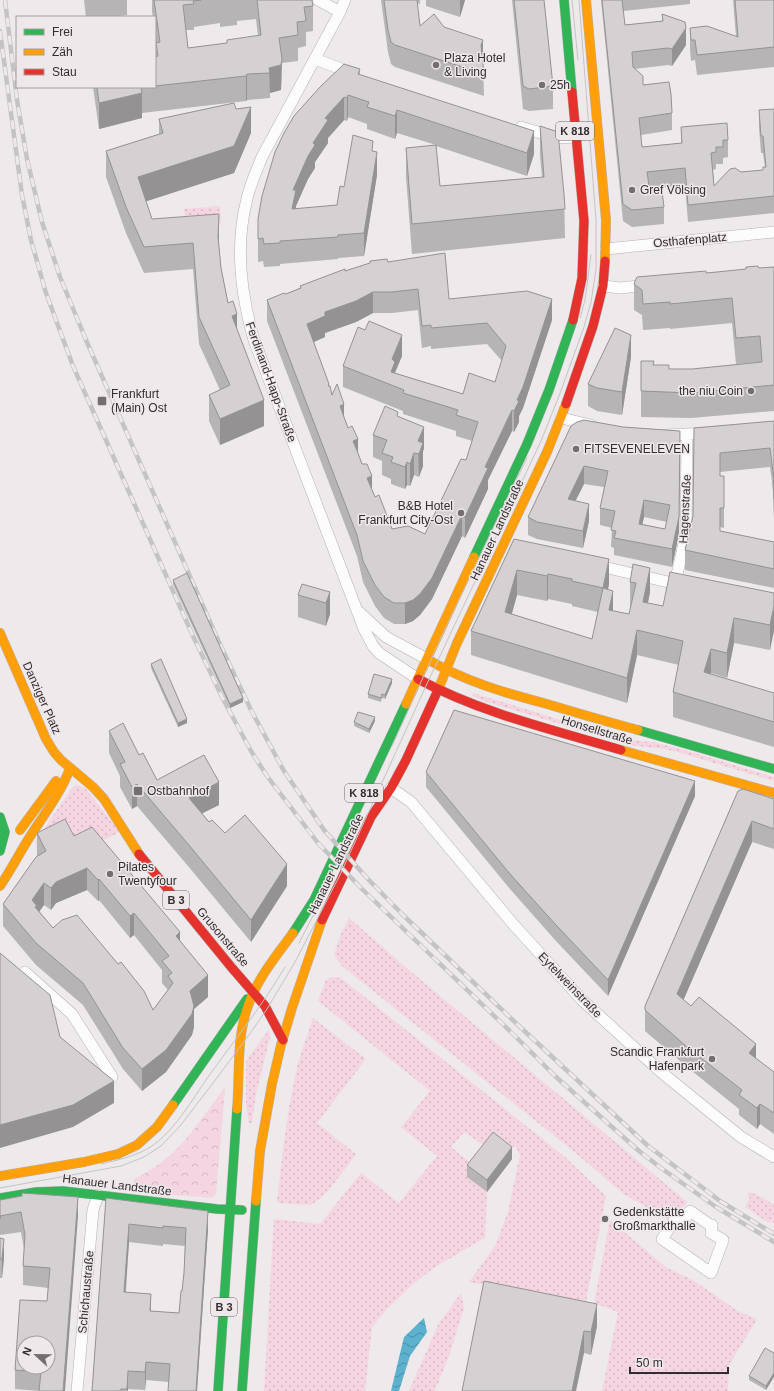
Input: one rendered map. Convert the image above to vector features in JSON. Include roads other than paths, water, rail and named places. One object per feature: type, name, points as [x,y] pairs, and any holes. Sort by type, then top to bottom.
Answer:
[{"type":"main road","name":"Hanauer Landstraße","points":[[564,0],[584,221],[583,262],[592,283]]},
{"type":"main road","name":"Hanauer Landstraße","points":[[0,1198],[37,1191],[55,1190],[230,1210],[254,1210],[264,1122],[282,1040],[324,916],[371,817],[391,788],[406,760],[438,690],[457,643],[547,452],[561,418],[593,326],[592,283],[606,220],[586,0]]},
{"type":"main road","points":[[595,104],[576,137],[588,148],[601,166]]},
{"type":"main road","points":[[583,262],[598,253]]},
{"type":"main road","name":"Hanauer Landstraße","points":[[0,1176],[100,1159],[126,1151],[137,1145],[157,1127],[225,1033],[297,927],[314,900],[527,444],[549,390],[572,320],[592,283]]},
{"type":"main road","name":"Danziger Platz","points":[[0,633],[46,739],[54,752],[70,768]]},
{"type":"main road","name":"Honsellstraße","points":[[427,660],[472,681],[528,699],[774,769]]},
{"type":"main road","name":"Honsellstraße","points":[[418,679],[438,690],[484,710],[774,793]]},
{"type":"main road","points":[[16,837],[51,788],[70,768]]},
{"type":"main road","points":[[0,886],[28,839],[59,795],[70,768]]},
{"type":"main road","name":"Grusonstraße","points":[[70,768],[93,787],[104,799],[138,853],[224,959],[253,990]]},
{"type":"main road","points":[[0,817],[5,832],[0,851]]},
{"type":"main road","points":[[0,877],[10,851]]},
{"type":"main road","name":"Hanauer Landstraße","points":[[230,1210],[241,1040],[245,1015],[253,990]]},
{"type":"main road","name":"B 3","points":[[253,990],[272,1017],[282,1040]]},
{"type":"main road","name":"B 3","points":[[218,1391],[230,1210]]},
{"type":"main road","name":"B 3","points":[[242,1391],[254,1210]]},
{"type":"street","points":[[318,0],[340,12]]},
{"type":"street","name":"Ferdinand-Happ-Straße","points":[[345,0],[262,157],[253,179],[246,204],[241,238],[240,272],[242,293],[246,315],[254,340],[364,630],[373,646],[389,660],[418,679]]},
{"type":"street","points":[[315,58],[362,76]]},
{"type":"street","points":[[514,125],[558,138],[576,137]]},
{"type":"street","name":"Osthafenplatz","points":[[598,253],[774,232]]},
{"type":"street","points":[[592,283],[620,288],[659,284]]},
{"type":"street","points":[[561,418],[601,427]]},
{"type":"street","points":[[657,435],[718,432]]},
{"type":"street","name":"Hagenstraße","points":[[675,583],[686,535],[687,434]]},
{"type":"street","points":[[503,545],[516,548]]},
{"type":"street","points":[[583,563],[690,586]]},
{"type":"street","name":"Ferdinand-Happ-Straße","points":[[356,609],[386,637],[427,660]]},
{"type":"street","name":"Eytelweinstraße","points":[[391,788],[411,802],[512,924],[582,1000],[660,1072],[741,1137],[774,1157]]},
{"type":"street","points":[[25,972],[72,1014],[112,1077]]},
{"type":"street","name":"Schichaustraße","points":[[78,1391],[93,1210],[98,1194]]},
{"type":"street","points":[[690,1211],[712,1225],[711,1233],[723,1240],[711,1273],[662,1239],[667,1231],[676,1218],[683,1222],[690,1211]]},
{"type":"water","points":[[424,1318],[427,1332],[410,1356],[399,1391],[391,1391],[404,1337]]},
{"type":"tram line","points":[[572,0],[578,60]]},
{"type":"tram line","points":[[0,1188],[121,1166],[144,1157],[161,1146],[180,1126],[267,1009],[295,962],[340,875],[425,688],[541,441],[584,327],[591,302],[596,270],[596,220],[579,0]]},
{"type":"tram line","points":[[580,318],[585,300],[591,255]]},
{"type":"tram line","points":[[392,746],[444,631],[527,458]]},
{"type":"tram line","points":[[299,943],[332,879]]},
{"type":"tram line","points":[[101,1164],[140,1152],[152,1146],[169,1131],[183,1114],[285,967]]},
{"type":"railway","points":[[5,0],[17,100],[27,159],[42,222],[60,277],[86,340],[218,640],[251,710],[284,771],[324,830],[367,878],[402,914],[518,1025],[647,1145],[720,1201],[774,1234]]},
{"type":"railway","points":[[0,31],[22,195],[31,240],[46,293],[73,366],[193,636],[223,699],[251,751],[267,776],[318,843],[362,889],[555,1076],[639,1151],[661,1168],[716,1207],[774,1242]]},
{"type":"place","name":"Plaza Hotel & Living","points":[[436,65]]},
{"type":"place","name":"25h","points":[[542,85]]},
{"type":"place","name":"Gref Völsing","points":[[632,190]]},
{"type":"place","name":"the niu Coin","points":[[751,391]]},
{"type":"place","name":"Frankfurt (Main) Ost","points":[[102,401]]},
{"type":"place","name":"FITSEVENELEVEN","points":[[576,449]]},
{"type":"place","name":"B&B Hotel Frankfurt City-Ost","points":[[461,513]]},
{"type":"place","name":"Ostbahnhof","points":[[138,791]]},
{"type":"place","name":"Pilates Twentyfour","points":[[110,874]]},
{"type":"place","name":"Scandic Frankfurt Hafenpark","points":[[712,1059]]},
{"type":"place","name":"Gedenkstätte Großmarkthalle","points":[[605,1219]]}]
